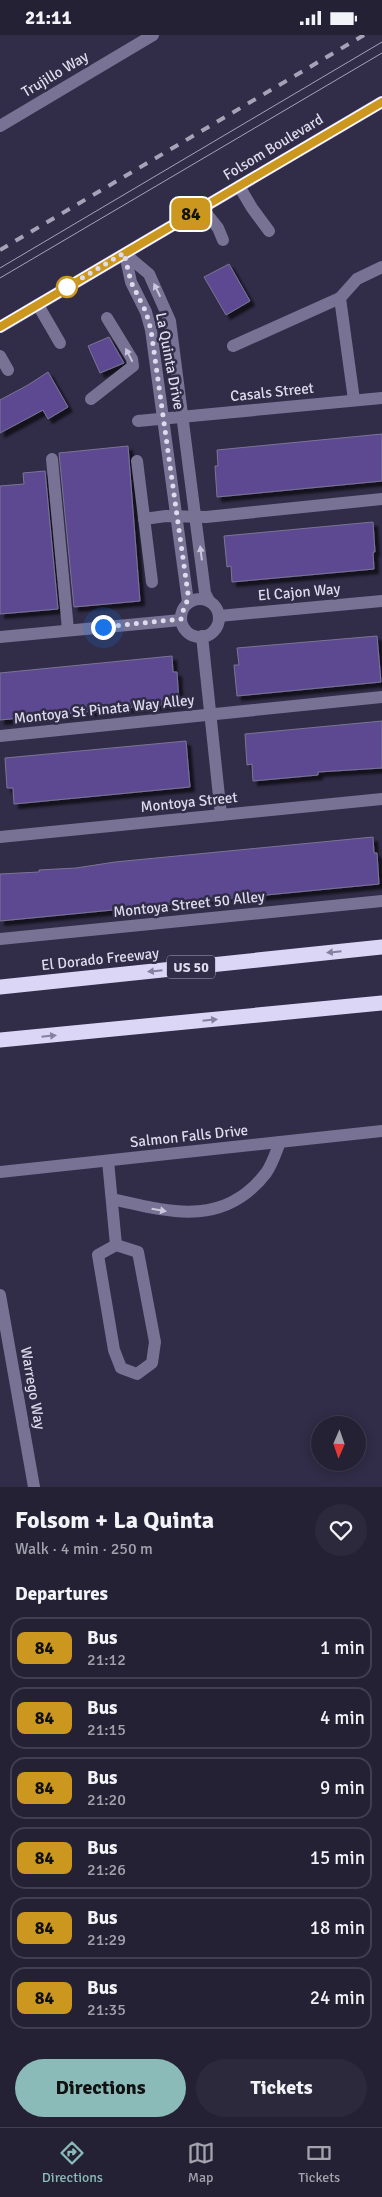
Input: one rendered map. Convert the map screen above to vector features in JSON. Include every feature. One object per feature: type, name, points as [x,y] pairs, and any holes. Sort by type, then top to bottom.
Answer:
[{"type":"highway","name":"El Dorado Freeway","points":[[0,987],[382,947]]},
{"type":"highway","points":[[0,1040],[382,1003]]},
{"type":"main road","name":"Folsom Boulevard","points":[[0,327],[239,186],[381,106]]},
{"type":"street","name":"Trujillo Way","points":[[0,126],[153,35]]},
{"type":"street","points":[[239,186],[269,231]]},
{"type":"street","points":[[202,208],[224,240]]},
{"type":"street","name":"La Quinta Drive","points":[[124,253],[149,274],[170,321],[184,417],[205,593],[209,601]]},
{"type":"street","name":"La Quinta Drive","points":[[124,253],[131,282],[146,312],[151,330],[188,602]]},
{"type":"street","points":[[233,346],[340,298],[357,279],[382,267]]},
{"type":"street","points":[[340,298],[354,401]]},
{"type":"street","points":[[38,305],[60,343]]},
{"type":"street","points":[[91,399],[133,367],[132,359],[107,318]]},
{"type":"street","points":[[0,355],[8,370]]},
{"type":"street","name":"Casals Street","points":[[138,421],[382,398]]},
{"type":"street","points":[[52,459],[68,630]]},
{"type":"street","points":[[137,461],[152,583]]},
{"type":"street","points":[[144,519],[382,499]]},
{"type":"street","points":[[200,599],[209,601],[215,606],[219,616],[213,632],[202,637],[188,632],[181,619],[183,610],[188,602],[200,599]]},
{"type":"street","name":"El Cajon Way","points":[[219,616],[382,601]]},
{"type":"street","points":[[0,637],[181,619]]},
{"type":"street","points":[[202,637],[221,815]]},
{"type":"street","name":"Montoya St Pinata Way Alley","points":[[0,736],[382,697]]},
{"type":"street","name":"Montoya Street","points":[[0,837],[382,799]]},
{"type":"street","name":"Montoya Street 50 Alley","points":[[0,939],[382,901]]},
{"type":"street","name":"Salmon Falls Drive","points":[[0,1172],[382,1131]]},
{"type":"street","points":[[112,1199],[161,1211],[196,1213],[215,1209],[233,1201],[251,1189],[267,1172],[280,1142]]},
{"type":"street","points":[[108,1161],[116,1245]]},
{"type":"street","points":[[116,1245],[138,1252],[155,1342],[152,1363],[137,1374],[121,1368],[114,1350],[98,1255],[116,1245]]},
{"type":"street","name":"Warrego Way","points":[[0,1295],[34,1487]]},
{"type":"building","points":[[229,264],[250,301],[226,315],[204,277]]},
{"type":"building","points":[[109,337],[124,363],[100,373],[88,346]]},
{"type":"building","points":[[48,372],[68,407],[48,419],[43,410],[0,433],[0,400]]},
{"type":"building","points":[[382,434],[382,481],[217,497],[215,466],[218,466],[217,450]]},
{"type":"building","points":[[128,446],[140,601],[74,607],[59,453]]},
{"type":"building","points":[[45,471],[58,609],[0,614],[0,486],[24,484],[23,473]]},
{"type":"building","points":[[373,522],[374,569],[232,582],[231,566],[227,567],[224,536]]},
{"type":"building","points":[[377,636],[381,682],[237,696],[234,665],[239,665],[237,648]]},
{"type":"building","points":[[172,656],[173,672],[177,672],[179,703],[0,720],[0,673]]},
{"type":"building","points":[[382,721],[382,768],[318,772],[318,775],[253,781],[252,764],[247,765],[245,734]]},
{"type":"building","points":[[186,741],[190,787],[14,804],[13,788],[7,788],[5,758]]},
{"type":"building","points":[[373,837],[374,853],[377,853],[379,884],[0,921],[0,874],[39,872],[39,870],[76,868],[115,862]]},
{"type":"tram line","points":[[0,268],[382,42]]},
{"type":"tram line","points":[[0,278],[382,53]]},
{"type":"railway","points":[[0,250],[364,35]]},
{"type":"bus line","name":"84","points":[[0,327],[382,102]]},
{"type":"route","points":[[67,287],[124,253],[131,282],[146,312],[151,330],[188,594],[188,602],[183,610],[181,619],[103,627]]}]
